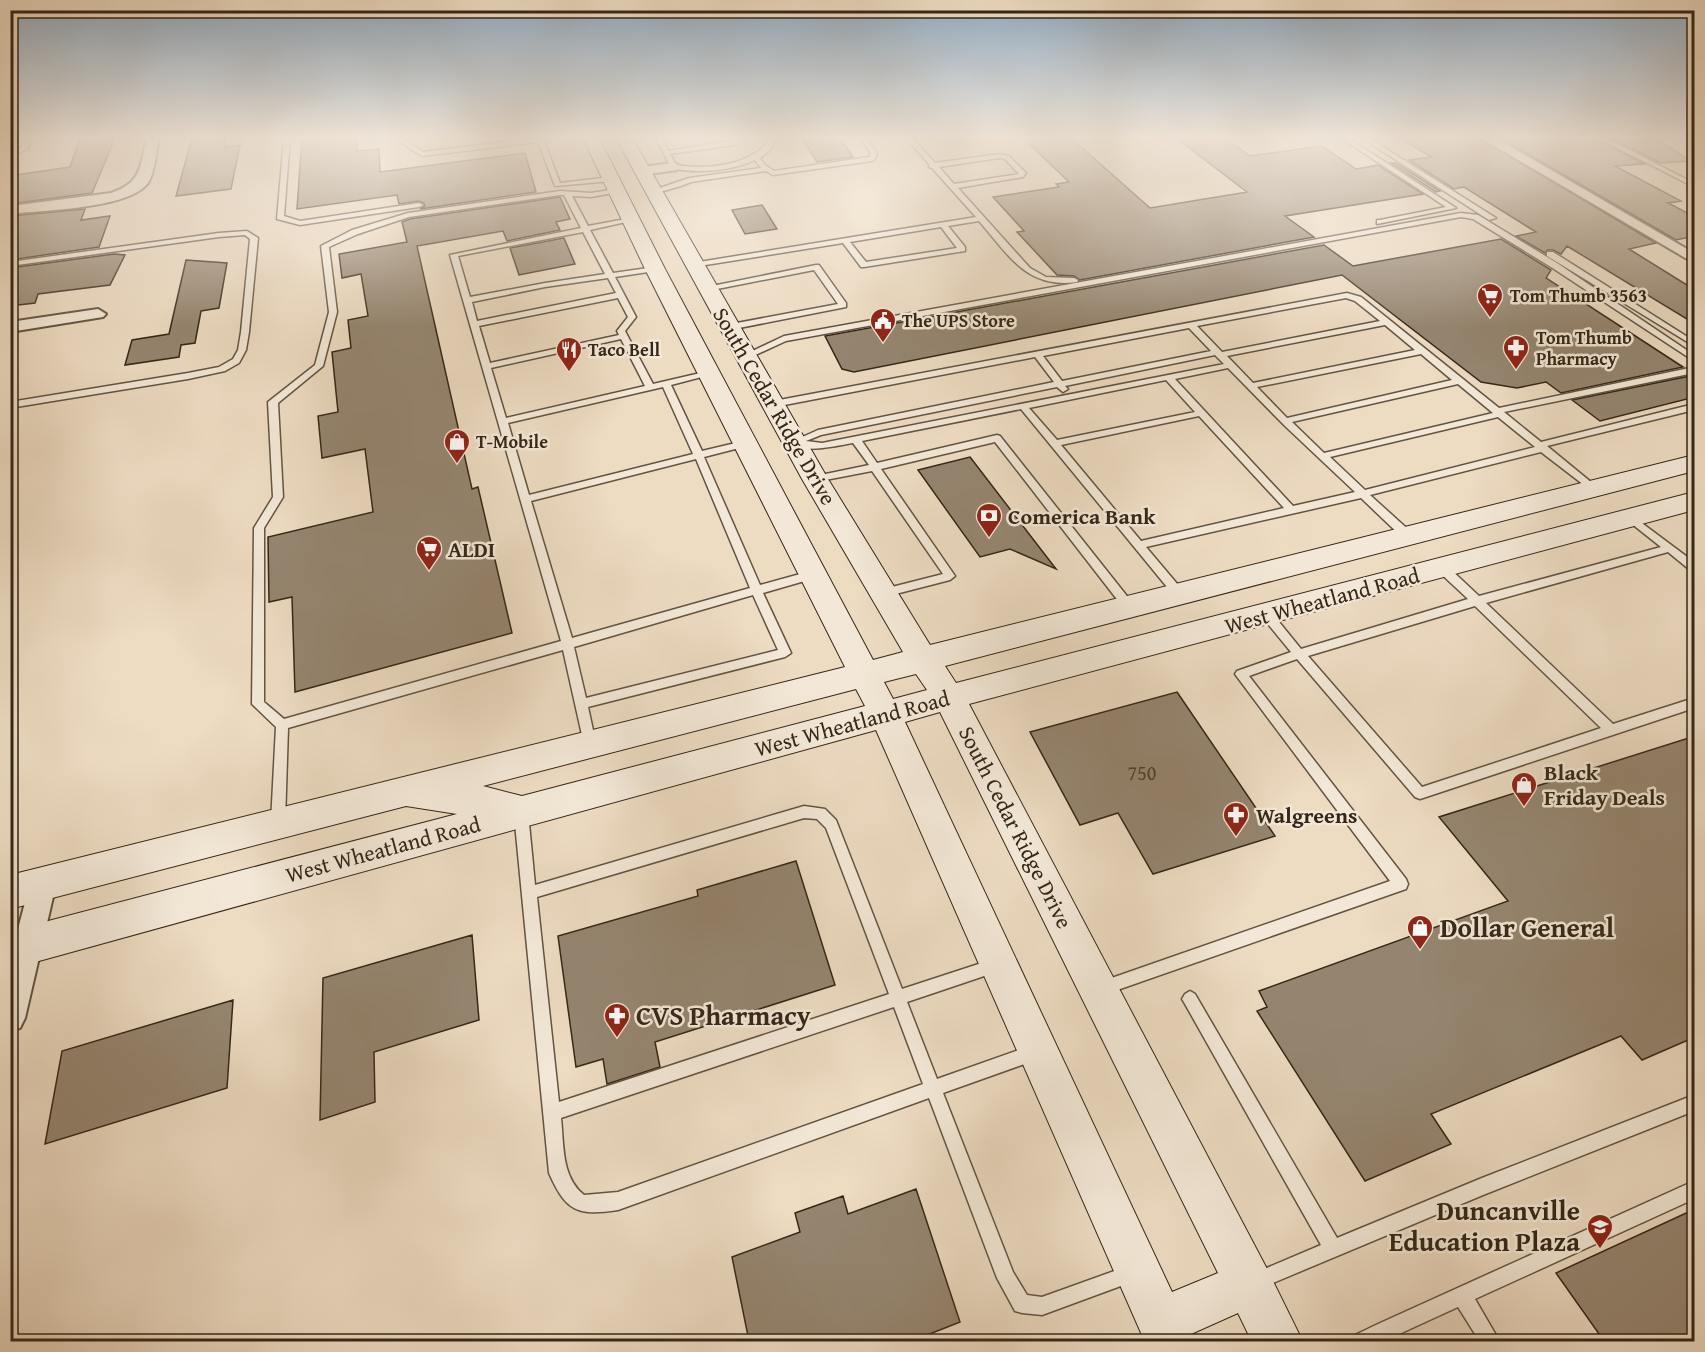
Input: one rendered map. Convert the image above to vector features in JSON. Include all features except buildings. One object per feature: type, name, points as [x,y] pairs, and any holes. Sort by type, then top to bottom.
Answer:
[{"type":"main road","name":"South Cedar Ridge Drive","points":[[622,201],[862,675],[885,714],[1168,1336]]},
{"type":"main road","name":"South Cedar Ridge Drive","points":[[658,201],[815,479],[924,660],[949,697],[1278,1341]]},
{"type":"main road","points":[[655,269],[693,265]]},
{"type":"main road","points":[[744,444],[794,442]]},
{"type":"main road","name":"West Wheatland Road","points":[[27,888],[1695,463]]},
{"type":"main road","name":"West Wheatland Road","points":[[20,947],[885,714],[1695,501]]},
{"type":"main road","points":[[1408,536],[1443,568]]},
{"type":"main road","points":[[402,792],[446,800],[503,804],[521,812]]},
{"type":"main road","points":[[1168,1336],[1249,1284]]},
{"type":"street","points":[[10,210],[81,201]]},
{"type":"street","points":[[1595,201],[1695,259]]},
{"type":"street","points":[[10,327],[98,314]]},
{"type":"street","points":[[10,1018],[27,888]]},
{"type":"lane","points":[[281,201],[280,217],[300,223],[448,201]]},
{"type":"lane","points":[[282,725],[258,704],[259,528],[278,497],[273,402],[318,366],[333,312],[325,246],[408,215],[513,201]]},
{"type":"lane","points":[[571,201],[588,229],[632,317],[621,331],[651,388]]},
{"type":"lane","points":[[964,201],[1027,270],[1044,279],[1066,281],[1452,208],[1441,201]]},
{"type":"lane","points":[[1466,201],[1695,344]]},
{"type":"lane","points":[[746,356],[784,339],[1461,215],[1475,217],[1554,265],[1695,359]]},
{"type":"lane","points":[[693,265],[981,219]]},
{"type":"lane","points":[[590,744],[568,646],[453,255],[631,220]]},
{"type":"lane","points":[[845,241],[864,265],[962,249],[943,225]]},
{"type":"lane","points":[[10,264],[219,235],[247,233],[254,238],[242,350],[236,361],[222,369],[10,405]]},
{"type":"lane","points":[[707,289],[816,267],[843,305],[729,327]]},
{"type":"lane","points":[[467,300],[655,269]]},
{"type":"lane","points":[[474,324],[620,295]]},
{"type":"lane","points":[[774,404],[1347,296],[1358,299],[1593,489]]},
{"type":"lane","points":[[794,442],[818,433],[1386,322]]},
{"type":"lane","points":[[1190,324],[1286,421],[1408,536]]},
{"type":"lane","points":[[486,366],[624,336]]},
{"type":"lane","points":[[1251,386],[1422,351]]},
{"type":"lane","points":[[1037,354],[1071,398]]},
{"type":"lane","points":[[794,442],[822,446],[856,440],[1170,379],[1230,365]]},
{"type":"lane","points":[[1323,456],[1498,412],[1695,370]]},
{"type":"lane","points":[[502,422],[709,375]]},
{"type":"lane","points":[[1170,379],[1291,510]]},
{"type":"lane","points":[[1286,421],[1459,381]]},
{"type":"lane","points":[[582,704],[785,652],[756,591],[701,456],[666,384]]},
{"type":"lane","points":[[1024,407],[1180,595]]},
{"type":"lane","points":[[1138,545],[1362,494],[1695,407]]},
{"type":"lane","points":[[1054,444],[1202,413]]},
{"type":"lane","points":[[815,479],[997,438],[1130,608]]},
{"type":"lane","points":[[856,440],[950,576],[884,593]]},
{"type":"lane","points":[[525,499],[744,444]]},
{"type":"lane","points":[[1631,518],[1695,567]]},
{"type":"lane","points":[[1099,990],[1401,884],[1241,674],[1299,654],[1477,601],[1669,548]]},
{"type":"lane","points":[[1443,568],[1612,731]]},
{"type":"lane","points":[[282,725],[568,646],[811,575]]},
{"type":"lane","points":[[1267,615],[1420,793],[1695,703]]},
{"type":"lane","points":[[278,824],[282,725]]},
{"type":"lane","points":[[521,812],[558,1173],[571,1198],[588,1206],[618,1201],[1038,1051]]},
{"type":"lane","points":[[529,893],[804,812],[820,813],[831,824],[1006,1278],[1022,1304],[1042,1306],[1138,1271]]},
{"type":"lane","points":[[552,1113],[999,964]]},
{"type":"lane","points":[[1190,999],[1333,1249]]},
{"type":"lane","points":[[1249,1284],[1695,1103]]},
{"type":"lane","points":[[1362,1341],[1388,1336],[1462,1296],[1695,1190]]},
{"type":"lane","points":[[1462,1296],[1491,1341]]},
{"type":"place","name":"Tom Thumb 3563","points":[[1490,319]]},
{"type":"place","name":"The UPS Store","points":[[883,344]]},
{"type":"place","name":"Tom Thumb Pharmacy","points":[[1516,371]]},
{"type":"place","name":"Taco Bell","points":[[569,373]]},
{"type":"place","name":"T-Mobile","points":[[457,465]]},
{"type":"place","name":"Comerica Bank","points":[[989,539]]},
{"type":"place","name":"ALDI","points":[[429,572]]},
{"type":"place","name":"Black Friday Deals","points":[[1524,808]]},
{"type":"place","name":"Walgreens","points":[[1236,838]]},
{"type":"place","name":"Dollar General","points":[[1420,951]]},
{"type":"place","name":"CVS Pharmacy","points":[[617,1039]]},
{"type":"place","name":"Duncanville Education Plaza","points":[[1600,1250]]}]
